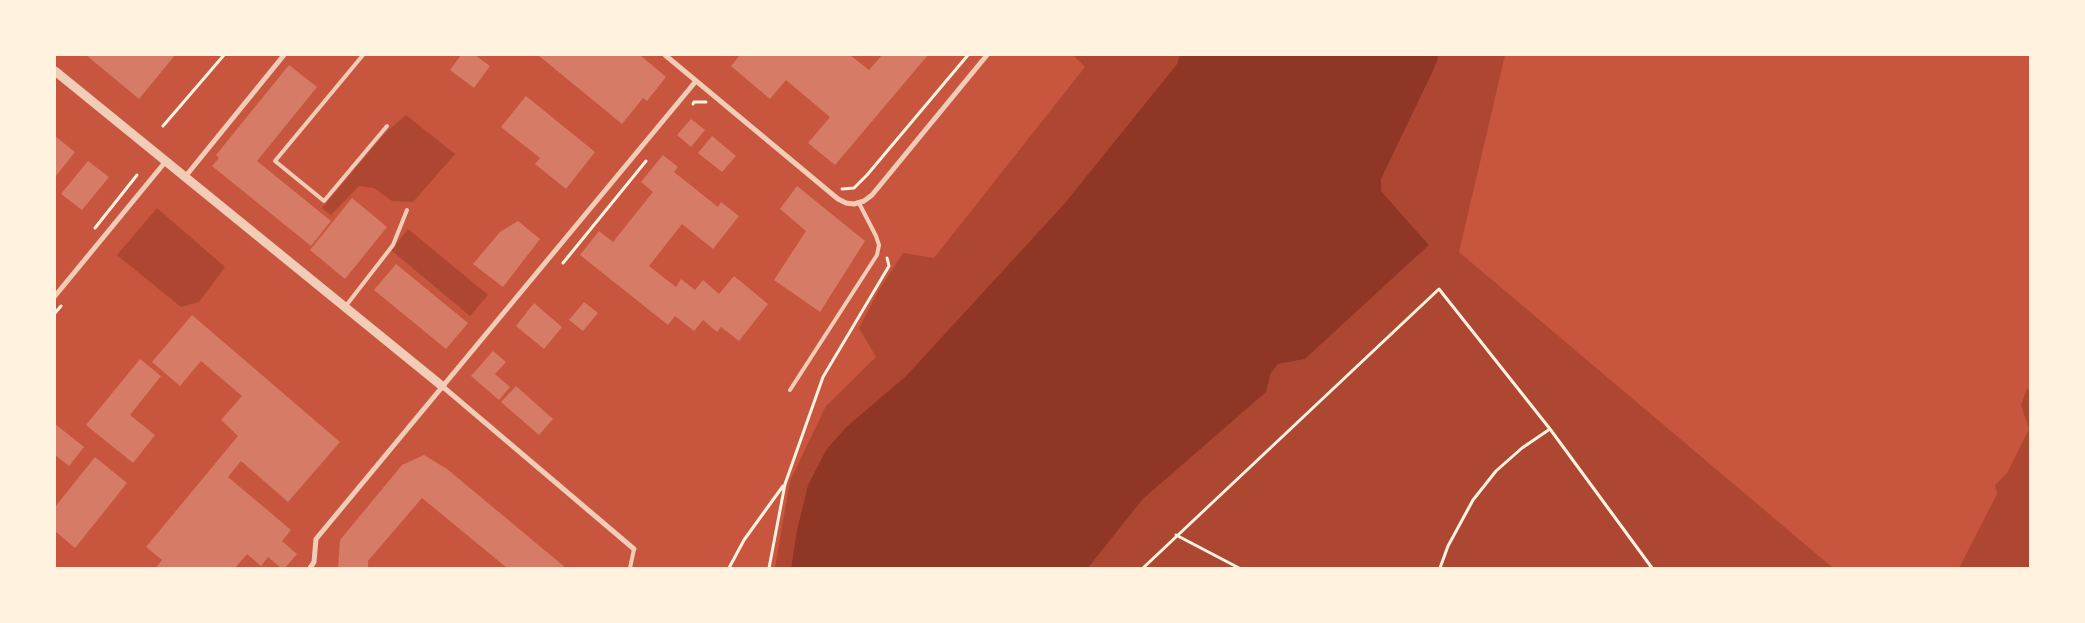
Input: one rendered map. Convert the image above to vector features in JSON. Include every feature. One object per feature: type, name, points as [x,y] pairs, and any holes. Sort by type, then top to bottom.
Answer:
[{"type":"street","points":[[185,177],[284,55]]},
{"type":"street","points":[[665,55],[838,199],[846,203],[859,203],[872,195],[987,55]]},
{"type":"street","points":[[55,72],[442,386],[634,549]]},
{"type":"street","points":[[310,568],[314,562],[316,538],[696,81]]},
{"type":"street","points":[[55,296],[166,161]]},
{"type":"lane","points":[[363,55],[275,161],[324,201],[387,126]]},
{"type":"lane","points":[[790,390],[877,255],[879,245],[876,236],[859,203]]},
{"type":"lane","points":[[345,307],[393,245],[407,210]]},
{"type":"lane","points":[[630,568],[634,549]]},
{"type":"path","points":[[163,126],[224,55]]},
{"type":"path","points":[[837,187],[844,189],[854,188],[867,175],[968,55]]},
{"type":"path","points":[[688,110],[694,102],[722,102]]},
{"type":"path","points":[[563,263],[650,156]]},
{"type":"path","points":[[769,568],[785,484],[823,377],[889,266],[886,256],[879,245]]},
{"type":"path","points":[[1142,568],[1439,289],[1550,429],[1652,568]]},
{"type":"path","points":[[1440,568],[1448,546],[1473,500],[1496,471],[1522,448],[1550,429]]},
{"type":"path","points":[[729,568],[744,540],[785,484]]},
{"type":"path","points":[[1176,535],[1239,568]]},
{"type":"shaded area","points":[[1073,55],[1180,55],[1177,64],[1064,204],[906,376],[845,428],[826,450],[808,485],[797,528],[791,568],[775,568],[790,481],[826,406],[876,357],[859,328],[879,290],[903,253],[934,258],[1085,67]]},
{"type":"shaded area","points":[[1180,55],[1439,55],[1381,179],[1381,191],[1429,245],[1305,359],[1278,364],[1271,373],[1266,392],[1143,499],[1088,568],[791,568],[797,529],[808,485],[826,450],[845,428],[906,376],[1064,204],[1177,64]]},
{"type":"shaded area","points":[[1439,55],[1505,55],[1459,252],[1833,568],[1088,568],[1143,499],[1165,480],[1167,471],[1177,469],[1266,392],[1271,373],[1278,364],[1305,359],[1429,245],[1381,191],[1381,179]]},
{"type":"shaded area","points":[[406,115],[455,154],[413,202],[392,201],[374,188],[359,186],[331,215],[322,208],[385,133]]},
{"type":"shaded area","points":[[157,208],[225,267],[199,302],[181,307],[117,255]]},
{"type":"shaded area","points":[[408,229],[488,295],[470,316],[391,250]]},
{"type":"shaded area","points":[[2027,389],[2030,390],[2030,568],[1959,568],[1997,494],[1995,485],[2007,473],[2029,429],[2021,405]]},
{"type":"building","points":[[86,55],[175,55],[139,99]]},
{"type":"building","points":[[461,55],[475,55],[490,66],[474,88],[450,70]]},
{"type":"building","points":[[538,55],[640,55],[666,77],[647,101],[643,98],[622,124]]},
{"type":"building","points":[[740,55],[850,55],[869,70],[882,55],[928,55],[835,165],[808,143],[830,117],[786,80],[770,99],[731,66]]},
{"type":"building","points":[[289,65],[317,87],[257,161],[331,221],[311,246],[212,166],[219,158],[216,155]]},
{"type":"building","points":[[526,96],[595,152],[566,189],[535,164],[540,158],[501,127]]},
{"type":"building","points":[[691,119],[705,130],[691,147],[677,135]]},
{"type":"building","points":[[55,136],[75,152],[55,177]]},
{"type":"building","points":[[712,136],[736,156],[722,172],[698,153]]},
{"type":"building","points":[[663,155],[678,167],[674,172],[718,207],[721,202],[739,216],[713,249],[682,224],[649,266],[676,287],[681,279],[695,290],[703,280],[719,294],[734,276],[768,304],[739,341],[721,327],[717,332],[703,320],[694,331],[675,316],[668,325],[580,255],[599,231],[613,242],[653,192],[641,182]]},
{"type":"building","points":[[88,161],[109,177],[82,210],[61,194]]},
{"type":"building","points":[[797,186],[865,241],[820,312],[774,280],[806,231],[780,209]]},
{"type":"building","points":[[352,198],[387,227],[345,279],[310,250]]},
{"type":"building","points":[[518,221],[540,239],[503,287],[473,264],[500,232]]},
{"type":"building","points":[[396,264],[468,323],[446,349],[374,290]]},
{"type":"building","points":[[584,302],[598,313],[583,331],[569,320]]},
{"type":"building","points":[[534,303],[562,327],[544,349],[516,326]]},
{"type":"building","points":[[192,315],[340,442],[288,502],[241,461],[228,477],[291,530],[282,541],[297,554],[285,568],[281,568],[268,557],[261,566],[247,554],[235,568],[156,568],[162,560],[146,547],[238,436],[221,420],[242,396],[201,361],[180,386],[152,362]]},
{"type":"building","points":[[493,351],[506,362],[495,374],[510,387],[499,400],[471,376]]},
{"type":"building","points":[[140,359],[161,376],[130,415],[155,435],[133,463],[86,425]]},
{"type":"building","points":[[516,386],[553,419],[539,435],[501,402]]},
{"type":"building","points":[[55,424],[84,447],[69,466],[55,455]]},
{"type":"building","points":[[424,455],[447,469],[566,568],[507,568],[422,498],[368,561],[368,568],[338,568],[340,540],[402,465]]},
{"type":"building","points":[[95,457],[127,483],[75,548],[55,531],[55,507]]}]
